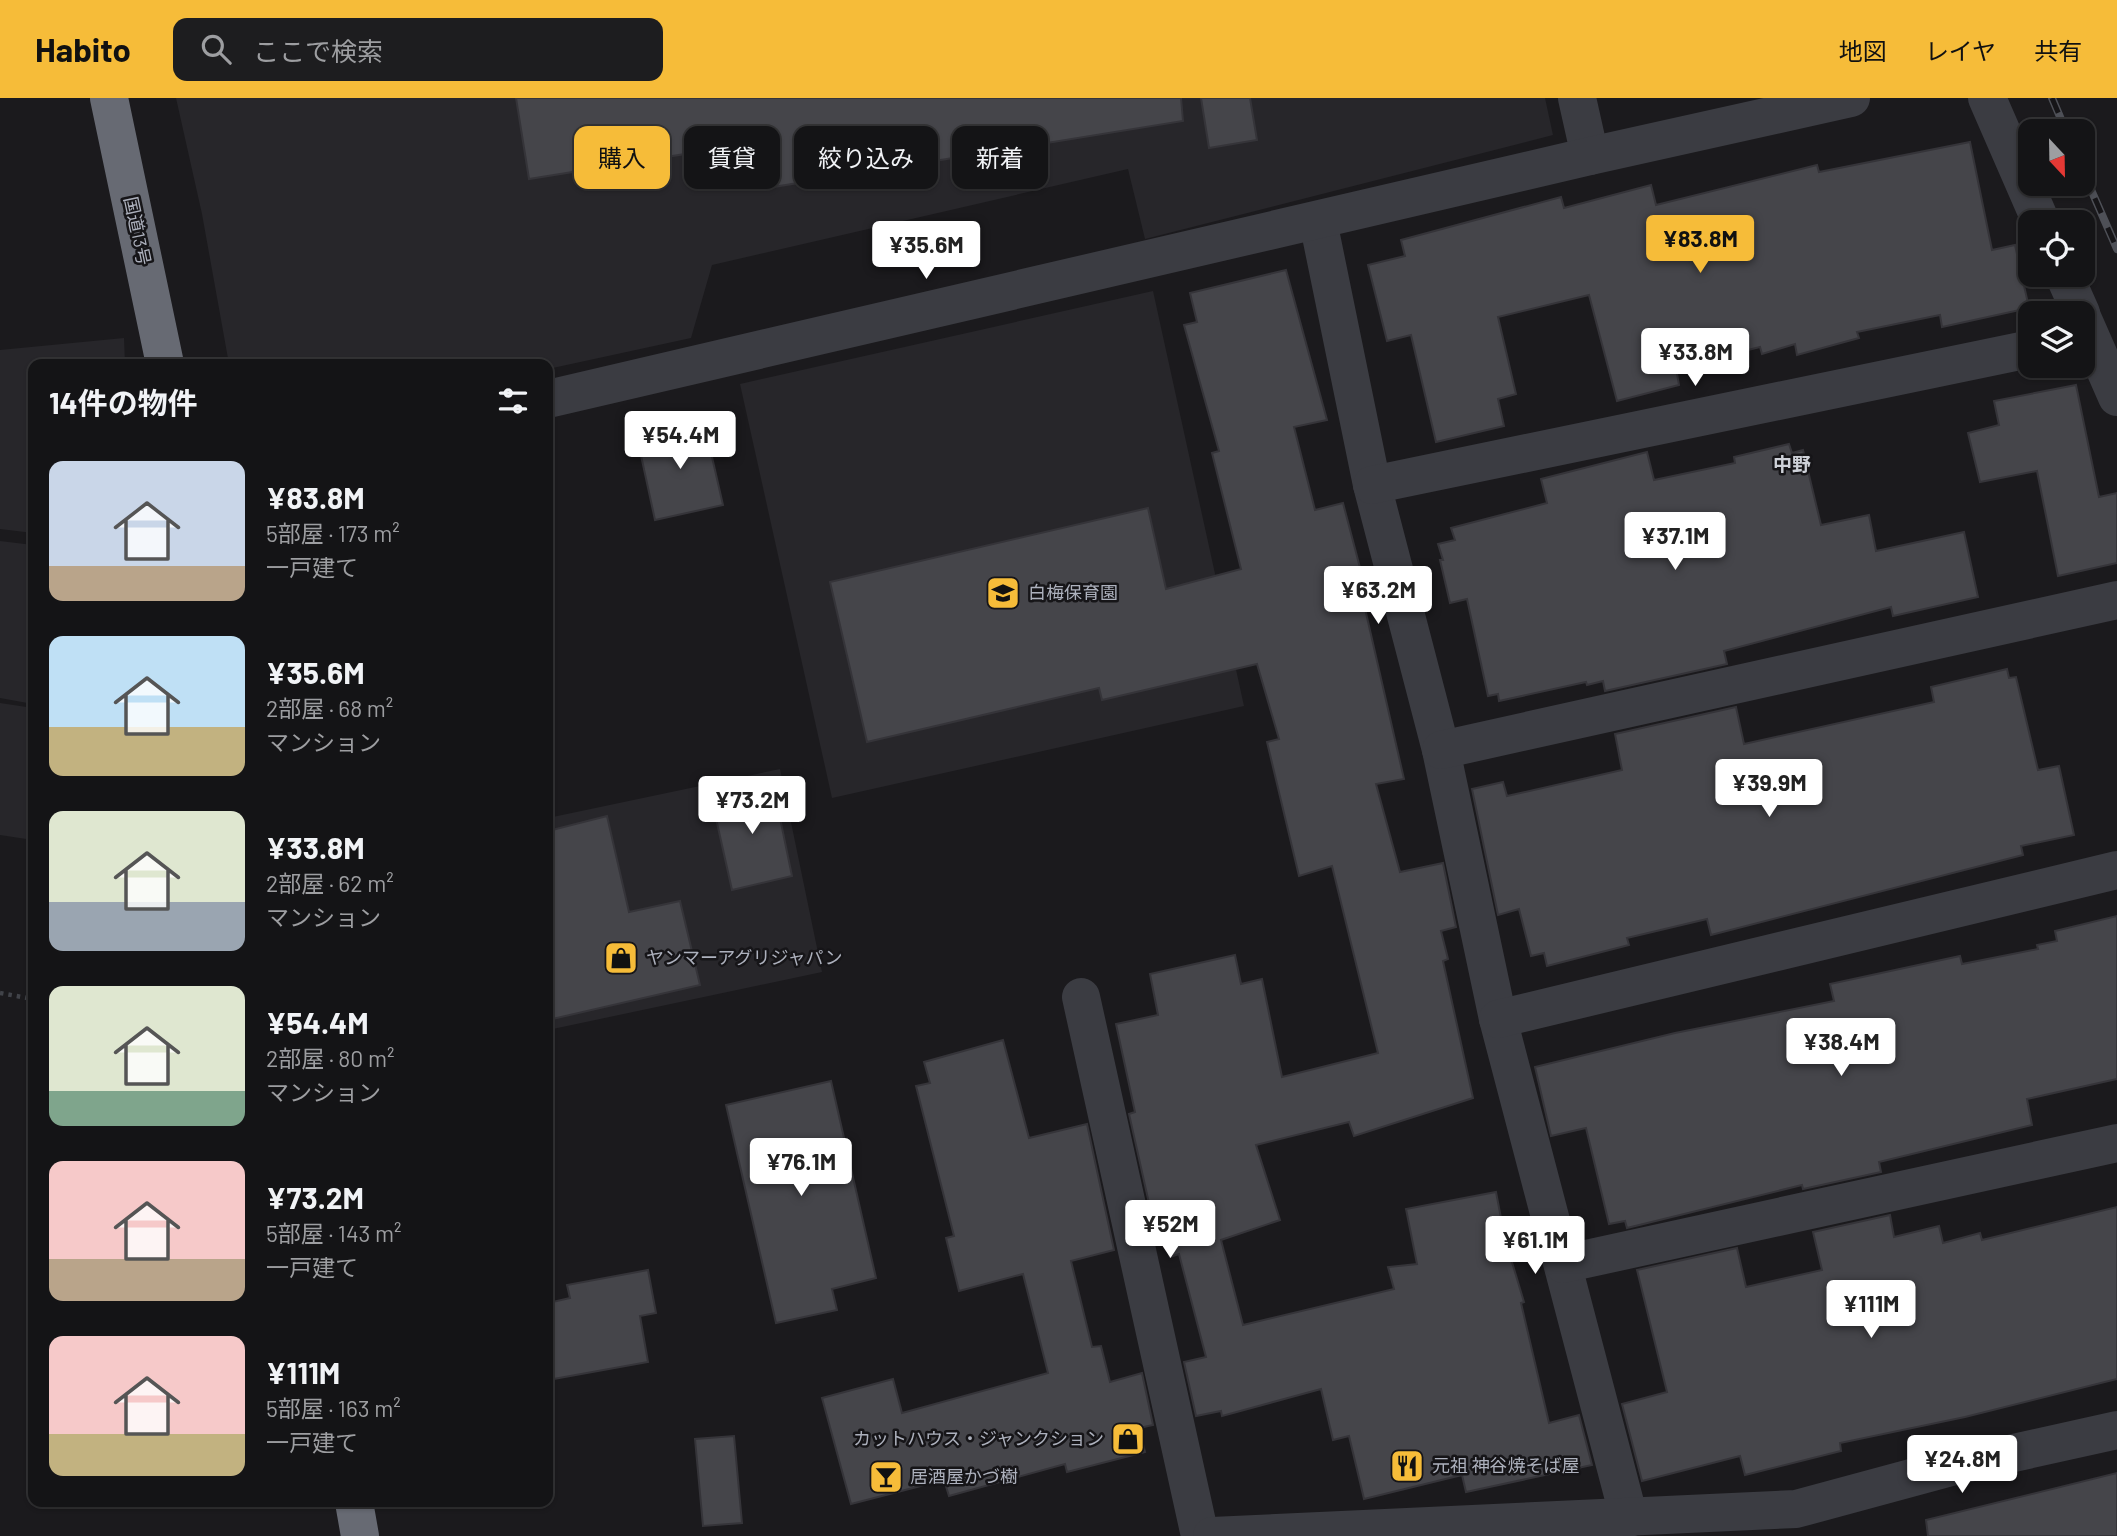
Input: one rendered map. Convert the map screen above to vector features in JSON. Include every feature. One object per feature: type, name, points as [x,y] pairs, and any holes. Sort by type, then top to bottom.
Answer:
[{"type":"highway","name":"国道13号","points":[[109,98],[163,359]]},
{"type":"highway","points":[[355,1507],[360,1536]]},
{"type":"street","points":[[1577,98],[1590,156]]},
{"type":"street","points":[[553,399],[1590,156],[1851,98]]},
{"type":"street","points":[[1987,98],[2036,210]]},
{"type":"street","points":[[1318,220],[1372,485],[1441,750],[1498,1019],[1629,1518]]},
{"type":"street","points":[[2095,350],[2117,397]]},
{"type":"street","points":[[1372,485],[2018,351]]},
{"type":"street","points":[[1441,750],[2117,600]]},
{"type":"street","points":[[1498,1019],[2117,870]]},
{"type":"street","points":[[1081,997],[1200,1536]]},
{"type":"street","points":[[1563,1264],[2117,1143]]},
{"type":"street","points":[[1212,1536],[1629,1518],[1800,1522],[1955,1466],[2117,1430]]},
{"type":"path","points":[[0,993],[28,998]]},
{"type":"shaded area","points":[[176,98],[1545,98],[1553,135],[1145,239],[1128,169],[1048,187],[1048,126],[952,126],[952,189],[1041,189],[712,265],[691,338],[553,368],[553,359],[228,359],[202,214]]},
{"type":"shaded area","name":"白梅保育園","points":[[1153,291],[1244,706],[832,798],[740,384]]},
{"type":"shaded area","points":[[124,338],[125,359],[28,359],[28,532],[0,529],[0,350]]},
{"type":"shaded area","points":[[0,541],[28,544],[28,703],[0,698]]},
{"type":"shaded area","points":[[0,703],[28,707],[28,839],[0,835]]},
{"type":"shaded area","points":[[780,769],[822,972],[553,1029],[553,817]]},
{"type":"building","points":[[516,98],[1181,98],[1183,121],[1048,143],[1048,126],[952,126],[952,158],[938,160],[938,126],[794,126],[794,184],[780,186],[780,126],[684,126],[684,154],[670,156],[670,126],[574,126],[574,172],[529,179]]},
{"type":"building","points":[[1201,98],[1250,98],[1257,140],[1209,148]]},
{"type":"building","points":[[1970,142],[1992,250],[2015,245],[2018,287],[2024,287],[2027,301],[2018,301],[2018,310],[1942,327],[1940,315],[1857,332],[1859,338],[1797,355],[1795,344],[1762,354],[1760,347],[1676,368],[1679,385],[1617,401],[1589,295],[1498,317],[1516,394],[1498,399],[1504,426],[1436,442],[1411,335],[1387,341],[1368,265],[1405,256],[1401,240],[1561,197],[1564,208],[1651,185],[1656,205],[1817,165],[1819,172]]},
{"type":"building","points":[[1286,270],[1327,420],[1294,427],[1315,510],[1343,503],[1369,602],[1364,604],[1404,779],[1376,784],[1400,872],[1443,863],[1456,927],[1441,931],[1448,959],[1443,961],[1473,1098],[1354,1136],[1349,1122],[1256,1145],[1280,1220],[1221,1240],[1243,1325],[1394,1289],[1388,1267],[1417,1264],[1406,1209],[1496,1192],[1505,1239],[1524,1302],[1521,1303],[1549,1423],[1579,1415],[1592,1465],[1466,1492],[1462,1475],[1364,1499],[1349,1436],[1333,1440],[1321,1389],[1222,1416],[1221,1411],[1196,1416],[1184,1362],[1206,1357],[1179,1254],[1170,1257],[1164,1237],[1157,1239],[1129,1114],[1135,1112],[1116,1024],[1158,1015],[1150,974],[1235,955],[1241,984],[1262,979],[1282,1077],[1378,1053],[1332,866],[1299,876],[1267,742],[1279,739],[1257,664],[1102,700],[1099,688],[867,742],[830,582],[1148,508],[1166,589],[1241,569],[1212,453],[1219,451],[1184,325],[1197,322],[1190,293]]},
{"type":"building","points":[[2076,385],[2099,497],[2117,493],[2117,563],[2058,576],[2037,471],[1980,482],[1968,433],[1999,425],[1994,401]]},
{"type":"building","points":[[704,422],[723,505],[655,520],[637,437]]},
{"type":"building","points":[[1789,444],[1792,453],[1803,450],[1821,525],[1869,515],[1876,551],[1964,532],[1978,597],[1893,616],[1891,607],[1724,651],[1727,664],[1605,691],[1603,681],[1587,685],[1586,682],[1499,701],[1498,694],[1488,696],[1467,599],[1450,603],[1440,560],[1443,560],[1438,544],[1455,540],[1451,528],[1547,503],[1541,479],[1647,452],[1654,480],[1735,463],[1734,457]]},
{"type":"building","points":[[2007,669],[2009,678],[2016,677],[2038,770],[2059,766],[2074,835],[2021,846],[2023,855],[1711,935],[1707,919],[1627,938],[1629,945],[1547,966],[1544,953],[1531,956],[1519,909],[1498,915],[1472,789],[1503,782],[1507,796],[1622,770],[1615,734],[1736,707],[1744,744],[1934,702],[1931,687]]},
{"type":"building","points":[[773,784],[792,876],[732,890],[711,796]]},
{"type":"building","name":"ヤンマーアグリジャパン","points":[[607,816],[629,912],[680,901],[700,985],[553,1019],[553,830]]},
{"type":"building","points":[[2117,916],[2117,1079],[2027,1099],[2032,1125],[1879,1162],[1881,1172],[1803,1189],[1802,1185],[1627,1228],[1625,1221],[1609,1224],[1586,1128],[1551,1136],[1535,1067],[1675,1033],[1834,1001],[1830,984],[1960,956],[1962,964],[2038,949],[2037,945],[2057,941],[2055,931]]},
{"type":"building","points":[[1003,1040],[1029,1138],[1087,1124],[1114,1250],[1071,1261],[1092,1347],[1101,1346],[1110,1382],[1142,1373],[1153,1425],[1139,1428],[1145,1452],[1067,1472],[1065,1464],[949,1496],[944,1480],[851,1504],[822,1398],[893,1379],[902,1413],[1048,1373],[1023,1274],[959,1291],[946,1238],[954,1236],[916,1086],[930,1083],[924,1062]]},
{"type":"building","points":[[831,1081],[876,1278],[832,1289],[837,1310],[776,1323],[726,1105]]},
{"type":"building","points":[[2117,1207],[2117,1379],[1965,1417],[1840,1443],[1841,1451],[1745,1475],[1740,1456],[1642,1481],[1622,1404],[1667,1392],[1637,1270],[1737,1248],[1746,1287],[1822,1270],[1813,1232],[1890,1215],[1894,1237],[1939,1226],[1943,1243],[1980,1233],[1982,1240]]},
{"type":"building","points":[[648,1270],[656,1313],[640,1316],[648,1362],[553,1379],[553,1302],[570,1298],[567,1285]]},
{"type":"building","points":[[734,1436],[742,1523],[703,1526],[695,1439]]},
{"type":"building","points":[[2117,1473],[2117,1536],[1928,1536],[1926,1520]]},
{"type":"railway","points":[[2052,98],[2061,119]]},
{"type":"railway","points":[[2094,196],[2117,249]]},
{"type":"place","name":"白梅保育園","points":[[1003,593]]},
{"type":"place","name":"ヤンマーアグリジャパン","points":[[621,958]]},
{"type":"place","name":"カットハウス・ジャンクション","points":[[1128,1439]]},
{"type":"place","name":"元祖 神谷焼そば屋","points":[[1407,1466]]},
{"type":"place","name":"居酒屋かづ樹","points":[[886,1477]]},
{"type":"district","name":"中野","points":[[1792,464]]}]
